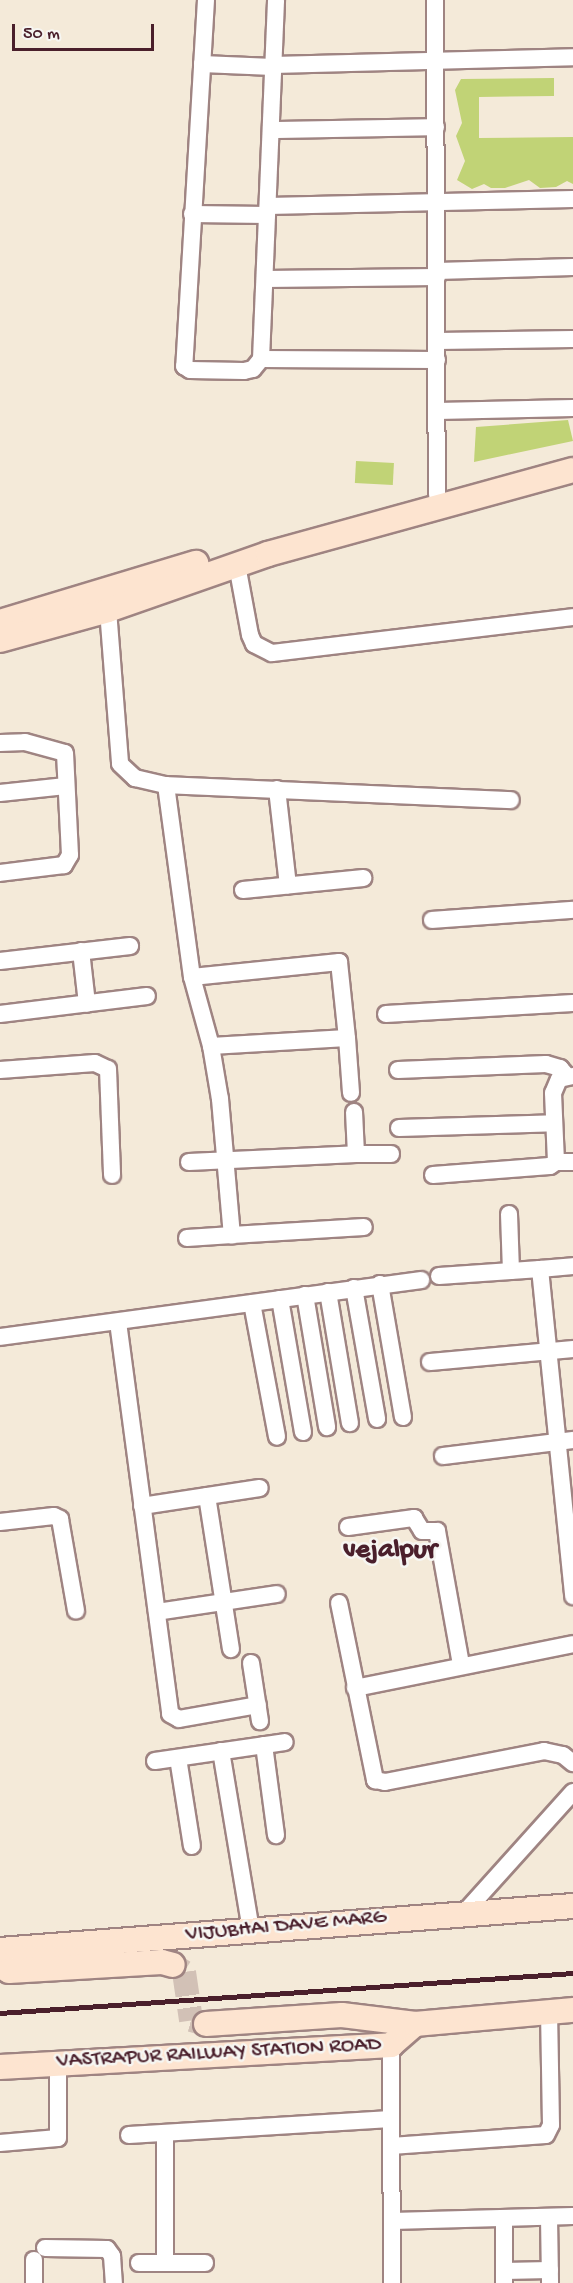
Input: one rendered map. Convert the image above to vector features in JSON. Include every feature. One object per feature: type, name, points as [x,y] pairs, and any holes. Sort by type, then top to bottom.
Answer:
[{"type":"street","points":[[206,0],[184,366],[190,370],[244,371],[253,369],[261,360],[276,0]]},
{"type":"street","points":[[435,0],[437,494]]},
{"type":"street","points":[[202,64],[273,66],[573,57]]},
{"type":"street","points":[[271,130],[436,127]]},
{"type":"street","points":[[192,214],[573,199]]},
{"type":"street","points":[[265,279],[573,267]]},
{"type":"street","points":[[437,341],[573,339]]},
{"type":"street","points":[[261,360],[437,360]]},
{"type":"street","points":[[437,411],[573,408]]},
{"type":"street","points":[[0,622],[437,494],[572,464]]},
{"type":"street","points":[[0,640],[108,610],[237,565],[572,464]]},
{"type":"street","points":[[237,565],[250,635],[254,644],[272,653],[573,617]]},
{"type":"street","points":[[108,610],[120,764],[135,778],[166,785],[512,800]]},
{"type":"street","points":[[0,743],[25,742],[62,751],[66,786],[68,862],[0,873]]},
{"type":"street","points":[[166,785],[192,977],[211,1046],[226,1161],[232,1235]]},
{"type":"street","points":[[0,793],[66,786]]},
{"type":"street","points":[[277,789],[288,885]]},
{"type":"street","points":[[243,890],[363,878]]},
{"type":"street","points":[[432,920],[573,910]]},
{"type":"street","points":[[0,961],[130,946]]},
{"type":"street","points":[[81,951],[87,1004]]},
{"type":"street","points":[[192,977],[339,962],[351,1093]]},
{"type":"street","points":[[0,1014],[147,996]]},
{"type":"street","points":[[386,1014],[573,1003]]},
{"type":"street","points":[[211,1046],[347,1038]]},
{"type":"street","points":[[0,1070],[95,1063],[108,1069],[112,1175]]},
{"type":"street","points":[[398,1070],[546,1064],[560,1068],[570,1076],[555,1085],[554,1124],[565,1162],[550,1166],[433,1175]]},
{"type":"street","points":[[354,1112],[356,1154]]},
{"type":"street","points":[[399,1128],[554,1124]]},
{"type":"street","points":[[189,1162],[391,1154]]},
{"type":"street","points":[[509,1214],[511,1271]]},
{"type":"street","points":[[187,1238],[364,1227]]},
{"type":"street","points":[[439,1276],[573,1266]]},
{"type":"street","points":[[540,1269],[555,1441],[573,1596]]},
{"type":"street","points":[[0,1337],[421,1280]]},
{"type":"street","points":[[380,1284],[403,1417]]},
{"type":"street","points":[[354,1288],[377,1419]]},
{"type":"street","points":[[328,1292],[350,1423]]},
{"type":"street","points":[[305,1295],[327,1427]]},
{"type":"street","points":[[280,1299],[303,1431]]},
{"type":"street","points":[[252,1303],[277,1437]]},
{"type":"street","points":[[118,1322],[172,1717],[179,1719],[259,1713],[251,1663]]},
{"type":"street","points":[[430,1362],[573,1349]]},
{"type":"street","points":[[443,1456],[573,1440]]},
{"type":"street","points":[[142,1506],[260,1488]]},
{"type":"street","points":[[207,1496],[231,1649]]},
{"type":"street","points":[[0,1522],[54,1516],[60,1519],[76,1611]]},
{"type":"street","points":[[348,1527],[412,1518],[422,1531],[437,1531],[461,1665]]},
{"type":"street","points":[[157,1612],[277,1594]]},
{"type":"street","points":[[339,1603],[372,1776],[379,1782],[544,1751],[562,1755],[573,1763]]},
{"type":"street","points":[[355,1688],[573,1644]]},
{"type":"street","points":[[155,1761],[285,1742]]},
{"type":"street","points":[[264,1745],[276,1834]]},
{"type":"street","points":[[221,1752],[251,1930]]},
{"type":"street","points":[[178,1758],[192,1846]]},
{"type":"street","points":[[464,1913],[573,1792]]},
{"type":"street","name":"VIJUBHAI DAVE MARG","points":[[0,1950],[573,1906]]},
{"type":"street","points":[[0,1964],[9,1971],[162,1962],[173,1965]]},
{"type":"street","points":[[206,2024],[342,2015],[415,2024],[573,2010]]},
{"type":"street","points":[[391,2146],[546,2135],[551,2125],[549,2012]]},
{"type":"street","name":"VASTRAPUR RAILWAY STATION ROAD","points":[[0,2067],[391,2045],[415,2024]]},
{"type":"street","points":[[391,2045],[392,2283]]},
{"type":"street","points":[[0,2143],[58,2138],[58,2064]]},
{"type":"street","points":[[129,2135],[391,2119]]},
{"type":"street","points":[[165,2133],[165,2263]]},
{"type":"street","points":[[504,2218],[504,2277],[550,2276],[549,2217]]},
{"type":"street","points":[[392,2221],[573,2217]]},
{"type":"street","points":[[34,2283],[39,2254],[106,2249],[112,2256],[114,2283]]},
{"type":"street","points":[[140,2263],[205,2263]]},
{"type":"green space","points":[[554,78],[554,96],[479,97],[479,138],[573,137],[573,184],[567,181],[556,187],[540,188],[529,180],[505,188],[491,188],[484,184],[472,189],[457,180],[465,161],[456,136],[462,123],[455,90],[461,79]]},
{"type":"green space","points":[[568,420],[573,441],[474,462],[476,427]]},
{"type":"green space","points":[[356,461],[394,463],[393,485],[355,483]]},
{"type":"tunnel","points":[[173,1965],[184,1972],[191,2020],[206,2024]]},
{"type":"railway","points":[[0,2013],[573,1973]]},
{"type":"district","name":"vejalpur","points":[[390,1551]]}]
